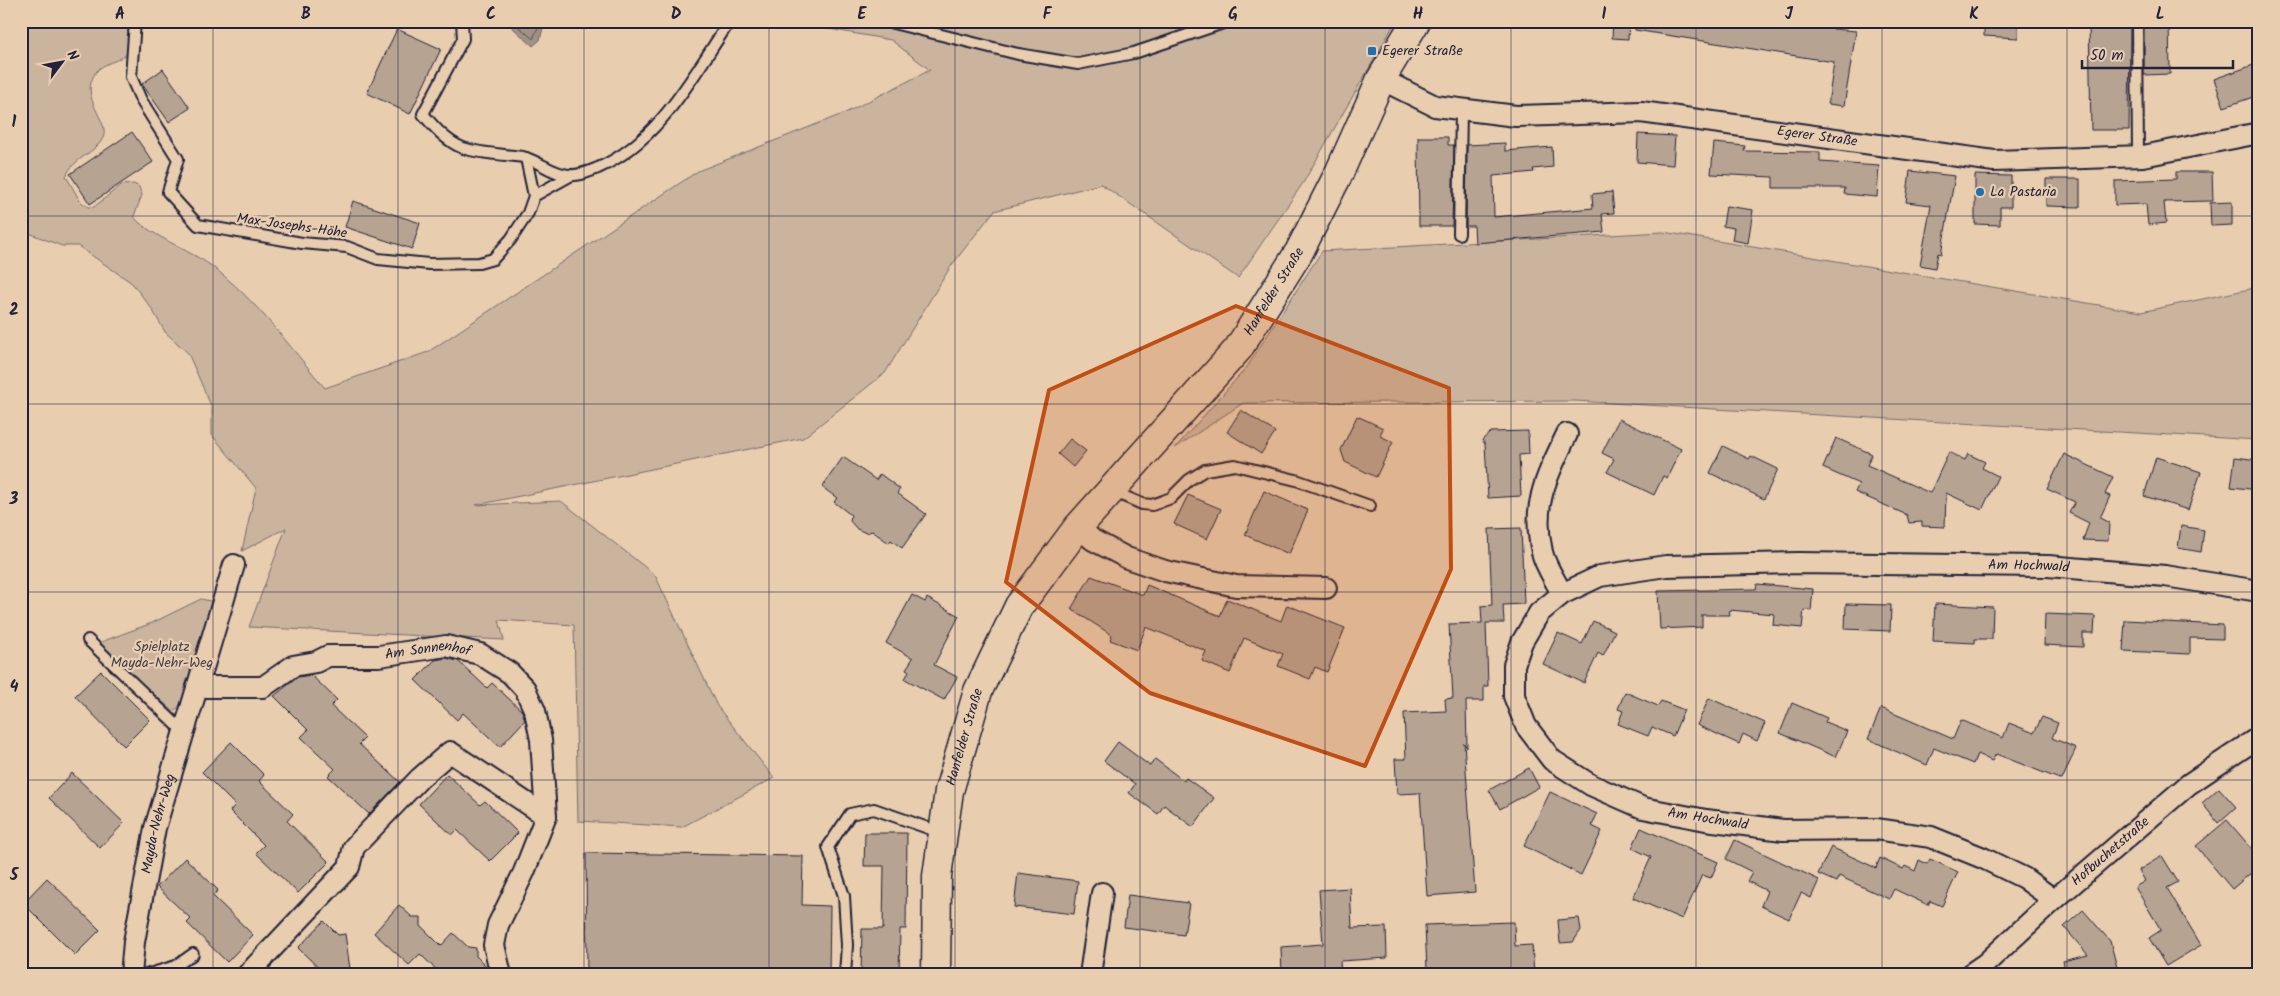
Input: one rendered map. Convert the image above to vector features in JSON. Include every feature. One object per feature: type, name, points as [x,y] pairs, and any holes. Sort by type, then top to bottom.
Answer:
[{"type":"street","name":"Hanfelder Straße","points":[[936,975],[938,876],[949,791],[978,690],[1019,606],[1078,527],[1238,349],[1299,252],[1339,173],[1381,79],[1416,21]]},
{"type":"street","name":"Egerer Straße","points":[[1381,79],[1435,106],[1516,116],[1642,112],[1994,161],[2138,156],[2259,133]]},
{"type":"street","points":[[1562,594],[1542,553],[1538,512],[1543,486],[1567,434]]},
{"type":"street","points":[[1078,527],[1094,540],[1127,558],[1165,570],[1236,586],[1326,588]]},
{"type":"street","name":"Am Hochwald","points":[[2054,900],[2024,878],[1983,858],[1931,837],[1876,829],[1783,830],[1706,820],[1643,808],[1592,785],[1552,760],[1526,726],[1514,696],[1514,664],[1522,642],[1539,613],[1562,594],[1600,576],[1666,566],[1798,563],[2048,566],[2165,576],[2259,591]]},
{"type":"street","name":"Mayda-Nehr-Weg","points":[[131,975],[134,942],[155,828],[234,565]]},
{"type":"street","name":"Am Sonnenhof","points":[[199,682],[263,687],[293,666],[316,662],[328,656],[379,656],[446,646],[480,654],[510,673],[525,689],[535,712],[541,740],[546,816],[524,872],[498,925],[494,945],[501,975]]},
{"type":"street","name":"Hofbuchetstraße","points":[[1968,975],[1985,964],[2054,900],[2188,784],[2259,737]]},
{"type":"street","points":[[247,975],[349,867],[354,847],[420,778],[450,752],[546,816]]},
{"type":"street","points":[[1090,975],[1102,893]]},
{"type":"lane","name":"Max-Josephs-Höhe","points":[[135,21],[131,77],[142,100],[178,159],[168,192],[198,225],[302,242],[347,247],[378,259],[429,264],[479,263],[493,259],[511,239],[528,213],[534,196]]},
{"type":"lane","points":[[462,21],[463,39],[423,114],[439,132],[464,149],[526,158],[570,176]]},
{"type":"lane","points":[[526,158],[534,196],[570,176],[583,174],[618,159],[650,131],[685,90],[730,21]]},
{"type":"lane","points":[[885,21],[1018,54],[1078,64],[1134,53],[1229,21]]},
{"type":"lane","points":[[2137,21],[2138,156]]},
{"type":"lane","points":[[1458,234],[1461,109]]},
{"type":"lane","points":[[1111,490],[1142,504],[1152,505],[1171,498],[1189,480],[1205,470],[1235,465],[1296,480],[1370,506]]},
{"type":"lane","points":[[88,640],[184,731]]},
{"type":"lane","points":[[845,975],[847,945],[844,896],[828,847],[850,814],[874,809],[943,834]]},
{"type":"lane","points":[[146,975],[176,966],[193,954]]},
{"type":"highlighted area","points":[[1236,306],[1449,388],[1451,569],[1365,766],[1150,693],[1006,582],[1049,390]]},
{"type":"green space","points":[[21,21],[132,21],[126,55],[99,69],[91,82],[92,100],[103,124],[103,138],[96,147],[74,164],[66,176],[80,201],[88,207],[94,207],[121,185],[134,184],[139,187],[142,195],[134,216],[138,222],[210,265],[242,292],[271,323],[325,388],[428,352],[698,171],[845,113],[930,70],[891,40],[806,25],[803,21],[1396,21],[1303,183],[1238,278],[1101,184],[994,211],[951,266],[885,373],[803,438],[476,505],[561,501],[655,575],[717,706],[774,778],[682,827],[578,821],[574,625],[499,620],[504,640],[249,627],[286,528],[242,551],[256,488],[212,435],[212,408],[188,353],[165,332],[152,309],[132,283],[78,246],[62,246],[21,230]]},
{"type":"green space","points":[[1663,232],[2141,312],[2259,287],[2259,440],[1575,401],[1243,403],[1175,448],[1247,367],[1322,251]]},
{"type":"green space","name":"Spielplatz Mayda-Nehr-Weg","points":[[201,599],[219,603],[179,707],[173,711],[102,648],[101,642],[152,623]]},
{"type":"water","points":[[505,21],[564,21],[543,28],[540,40],[533,46]]},
{"type":"building","points":[[1613,21],[1629,21],[1628,39],[1612,38]]},
{"type":"building","points":[[1635,21],[1809,21],[1834,25],[1833,29],[1856,31],[1844,106],[1828,104],[1834,62],[1635,30]]},
{"type":"building","points":[[1984,21],[2018,21],[2018,38],[1984,36]]},
{"type":"building","points":[[2089,21],[2130,21],[2129,130],[2091,130]]},
{"type":"building","points":[[2144,21],[2169,21],[2170,74],[2144,75]]},
{"type":"building","points":[[397,29],[441,49],[410,114],[367,93]]},
{"type":"building","points":[[2259,63],[2259,95],[2224,107],[2214,79]]},
{"type":"building","points":[[163,69],[190,108],[169,122],[142,84]]},
{"type":"building","points":[[132,132],[153,162],[90,204],[70,174]]},
{"type":"building","points":[[1638,134],[1675,136],[1673,165],[1637,162]]},
{"type":"building","points":[[1418,137],[1448,137],[1448,145],[1454,145],[1452,226],[1419,226]]},
{"type":"building","points":[[1505,143],[1505,151],[1552,147],[1553,167],[1533,169],[1534,172],[1493,176],[1494,217],[1593,208],[1592,194],[1612,192],[1614,213],[1602,214],[1604,232],[1475,243],[1474,226],[1466,226],[1467,145]]},
{"type":"building","points":[[1714,143],[1745,146],[1744,151],[1820,152],[1820,162],[1879,166],[1877,197],[1844,194],[1845,188],[1773,188],[1773,177],[1711,174]]},
{"type":"building","points":[[1910,171],[1955,176],[1941,254],[1938,253],[1935,268],[1920,265],[1931,205],[1906,202]]},
{"type":"building","points":[[2176,172],[2212,172],[2213,201],[2164,202],[2166,223],[2148,225],[2146,204],[2115,205],[2115,181],[2176,179]]},
{"type":"building","points":[[1975,175],[2011,176],[2011,207],[2000,207],[2000,225],[1975,224]]},
{"type":"building","points":[[2046,179],[2080,179],[2080,207],[2046,206]]},
{"type":"building","points":[[353,201],[420,223],[412,249],[345,227]]},
{"type":"building","points":[[2232,202],[2232,225],[2211,226],[2210,203]]},
{"type":"building","points":[[1726,206],[1753,210],[1748,243],[1732,240],[1734,228],[1723,226]]},
{"type":"building","points":[[1241,410],[1275,432],[1261,454],[1227,432]]},
{"type":"building","points":[[1357,416],[1383,428],[1380,436],[1393,442],[1376,477],[1345,462],[1341,450]]},
{"type":"building","points":[[1619,419],[1681,449],[1667,478],[1663,476],[1654,495],[1607,472],[1614,459],[1602,453]]},
{"type":"building","points":[[1528,431],[1529,454],[1519,455],[1521,496],[1488,498],[1485,444],[1482,440],[1491,432]]},
{"type":"building","points":[[1836,438],[1872,454],[1867,465],[1930,493],[1949,452],[1965,460],[1968,454],[1985,462],[1982,468],[1998,476],[1982,510],[1946,493],[1945,527],[1922,526],[1922,522],[1909,523],[1907,515],[1855,492],[1859,484],[1823,468]]},
{"type":"building","points":[[1070,439],[1086,451],[1073,467],[1058,454]]},
{"type":"building","points":[[1723,446],[1749,459],[1751,456],[1778,469],[1764,499],[1710,473]]},
{"type":"building","points":[[2064,454],[2113,477],[2105,494],[2110,496],[2100,518],[2109,523],[2108,541],[2083,540],[2089,523],[2069,513],[2075,502],[2047,489]]},
{"type":"building","points":[[843,457],[876,480],[880,474],[900,489],[897,493],[926,514],[902,548],[891,540],[889,543],[872,531],[866,533],[857,529],[850,521],[851,515],[834,502],[837,498],[822,487]]},
{"type":"building","points":[[2156,457],[2201,472],[2188,510],[2144,496]]},
{"type":"building","points":[[2235,457],[2259,460],[2259,490],[2231,487]]},
{"type":"building","points":[[1264,491],[1308,510],[1289,554],[1245,535]]},
{"type":"building","points":[[1188,495],[1221,509],[1207,539],[1174,524]]},
{"type":"building","points":[[2181,526],[2204,530],[2201,552],[2178,548]]},
{"type":"building","points":[[1521,528],[1524,604],[1503,605],[1504,623],[1486,623],[1488,686],[1484,686],[1484,701],[1466,701],[1467,748],[1464,743],[1475,892],[1427,896],[1420,793],[1397,794],[1395,759],[1406,759],[1404,713],[1446,711],[1445,699],[1453,698],[1449,624],[1482,623],[1481,606],[1492,605],[1489,529]]},
{"type":"building","points":[[1091,576],[1143,595],[1147,585],[1220,616],[1227,599],[1281,621],[1287,605],[1345,628],[1327,672],[1315,667],[1310,679],[1278,666],[1283,654],[1244,638],[1230,673],[1202,661],[1206,651],[1146,627],[1137,650],[1110,640],[1112,635],[1071,609]]},
{"type":"building","points":[[1757,584],[1813,589],[1811,611],[1804,610],[1802,628],[1773,625],[1774,614],[1729,610],[1730,615],[1702,615],[1702,627],[1660,629],[1658,591],[1756,589]]},
{"type":"building","points":[[912,595],[925,602],[927,598],[959,616],[934,665],[957,677],[944,700],[905,679],[909,671],[906,669],[913,658],[886,643]]},
{"type":"building","points":[[1846,604],[1891,605],[1890,631],[1845,629]]},
{"type":"building","points":[[1935,604],[1993,607],[1992,639],[1975,639],[1975,643],[1933,641]]},
{"type":"building","points":[[2045,614],[2095,616],[2094,633],[2083,633],[2083,647],[2044,645]]},
{"type":"building","points":[[2125,620],[2223,625],[2223,639],[2190,638],[2190,654],[2123,651]]},
{"type":"building","points":[[1593,621],[1615,631],[1603,656],[1598,653],[1584,683],[1543,664],[1558,633],[1582,644]]},
{"type":"building","points":[[446,658],[458,661],[487,688],[492,683],[522,711],[525,720],[500,747],[463,713],[457,720],[415,680],[435,660]]},
{"type":"building","points":[[101,671],[150,720],[124,746],[75,696]]},
{"type":"building","points":[[311,675],[337,700],[331,706],[365,738],[359,744],[400,782],[369,814],[328,776],[335,769],[301,737],[308,730],[274,696],[298,677]]},
{"type":"building","points":[[1625,692],[1658,706],[1661,701],[1684,710],[1673,736],[1652,727],[1648,736],[1618,724],[1623,711],[1618,709]]},
{"type":"building","points":[[1709,698],[1765,723],[1757,741],[1743,734],[1739,744],[1697,725]]},
{"type":"building","points":[[1792,703],[1827,718],[1825,722],[1847,731],[1836,757],[1780,733]]},
{"type":"building","points":[[1881,708],[1953,739],[1961,720],[2003,738],[2009,723],[2034,733],[2042,717],[2058,723],[2052,738],[2076,748],[2062,780],[1996,754],[1992,761],[1977,754],[1973,764],[1934,748],[1927,765],[1868,739]]},
{"type":"building","points":[[231,742],[264,775],[259,781],[293,814],[287,821],[329,862],[298,893],[256,853],[264,845],[230,811],[235,805],[202,772]]},
{"type":"building","points":[[1118,742],[1150,766],[1155,759],[1184,781],[1186,778],[1214,798],[1193,827],[1164,805],[1158,814],[1129,793],[1135,784],[1104,761]]},
{"type":"building","points":[[1529,768],[1539,787],[1500,809],[1489,790]]},
{"type":"building","points":[[72,773],[124,823],[100,848],[49,798]]},
{"type":"building","points":[[447,774],[480,805],[485,801],[518,833],[490,861],[457,830],[452,835],[419,804]]},
{"type":"building","points":[[2219,788],[2236,807],[2218,823],[2202,803]]},
{"type":"building","points":[[1550,792],[1597,814],[1592,826],[1602,831],[1581,875],[1524,846]]},
{"type":"building","points":[[2227,820],[2259,857],[2259,866],[2232,889],[2196,846]]},
{"type":"building","points":[[1641,828],[1718,862],[1711,878],[1702,875],[1682,919],[1633,898],[1651,857],[1632,848]]},
{"type":"building","points":[[865,833],[907,833],[906,929],[900,929],[899,975],[861,975],[862,929],[883,929],[884,866],[864,866]]},
{"type":"building","points":[[1735,840],[1819,880],[1811,898],[1801,893],[1789,919],[1761,906],[1767,891],[1747,881],[1752,872],[1726,859]]},
{"type":"building","points":[[1831,847],[1876,868],[1880,858],[1903,869],[1905,866],[1915,871],[1919,860],[1927,864],[1930,859],[1958,872],[1942,906],[1930,901],[1928,905],[1894,889],[1889,899],[1839,876],[1836,882],[1818,874]]},
{"type":"building","points":[[586,853],[803,856],[802,905],[830,906],[829,975],[587,975]]},
{"type":"building","points":[[2162,856],[2178,882],[2167,888],[2201,945],[2166,966],[2149,938],[2161,930],[2135,887],[2145,881],[2139,870]]},
{"type":"building","points":[[185,858],[218,890],[213,896],[253,935],[227,962],[187,923],[191,919],[157,887]]},
{"type":"building","points":[[1018,873],[1078,881],[1074,914],[1014,907]]},
{"type":"building","points":[[47,878],[100,930],[75,955],[23,903]]},
{"type":"building","points":[[1350,888],[1352,928],[1386,927],[1387,958],[1340,961],[1341,974],[1282,975],[1281,947],[1323,944],[1319,890]]},
{"type":"building","points":[[1128,895],[1189,903],[1184,935],[1124,927]]},
{"type":"building","points":[[399,905],[412,917],[421,917],[421,926],[441,946],[453,933],[468,947],[476,948],[476,956],[487,967],[489,975],[442,975],[420,954],[409,965],[374,933]]},
{"type":"building","points":[[2083,910],[2110,941],[2119,975],[2066,975],[2063,961],[2088,955],[2064,927]]},
{"type":"building","points":[[1579,918],[1581,930],[1573,942],[1560,943],[1558,920]]},
{"type":"building","points":[[324,921],[338,935],[345,934],[350,969],[344,975],[326,975],[298,948]]},
{"type":"building","points":[[1514,922],[1515,946],[1532,945],[1534,975],[1482,975],[1482,968],[1427,970],[1425,925]]},
{"type":"place","name":"Egerer Straße","points":[[1372,51]]},
{"type":"place","name":"La Pastaria","points":[[1980,192]]}]
